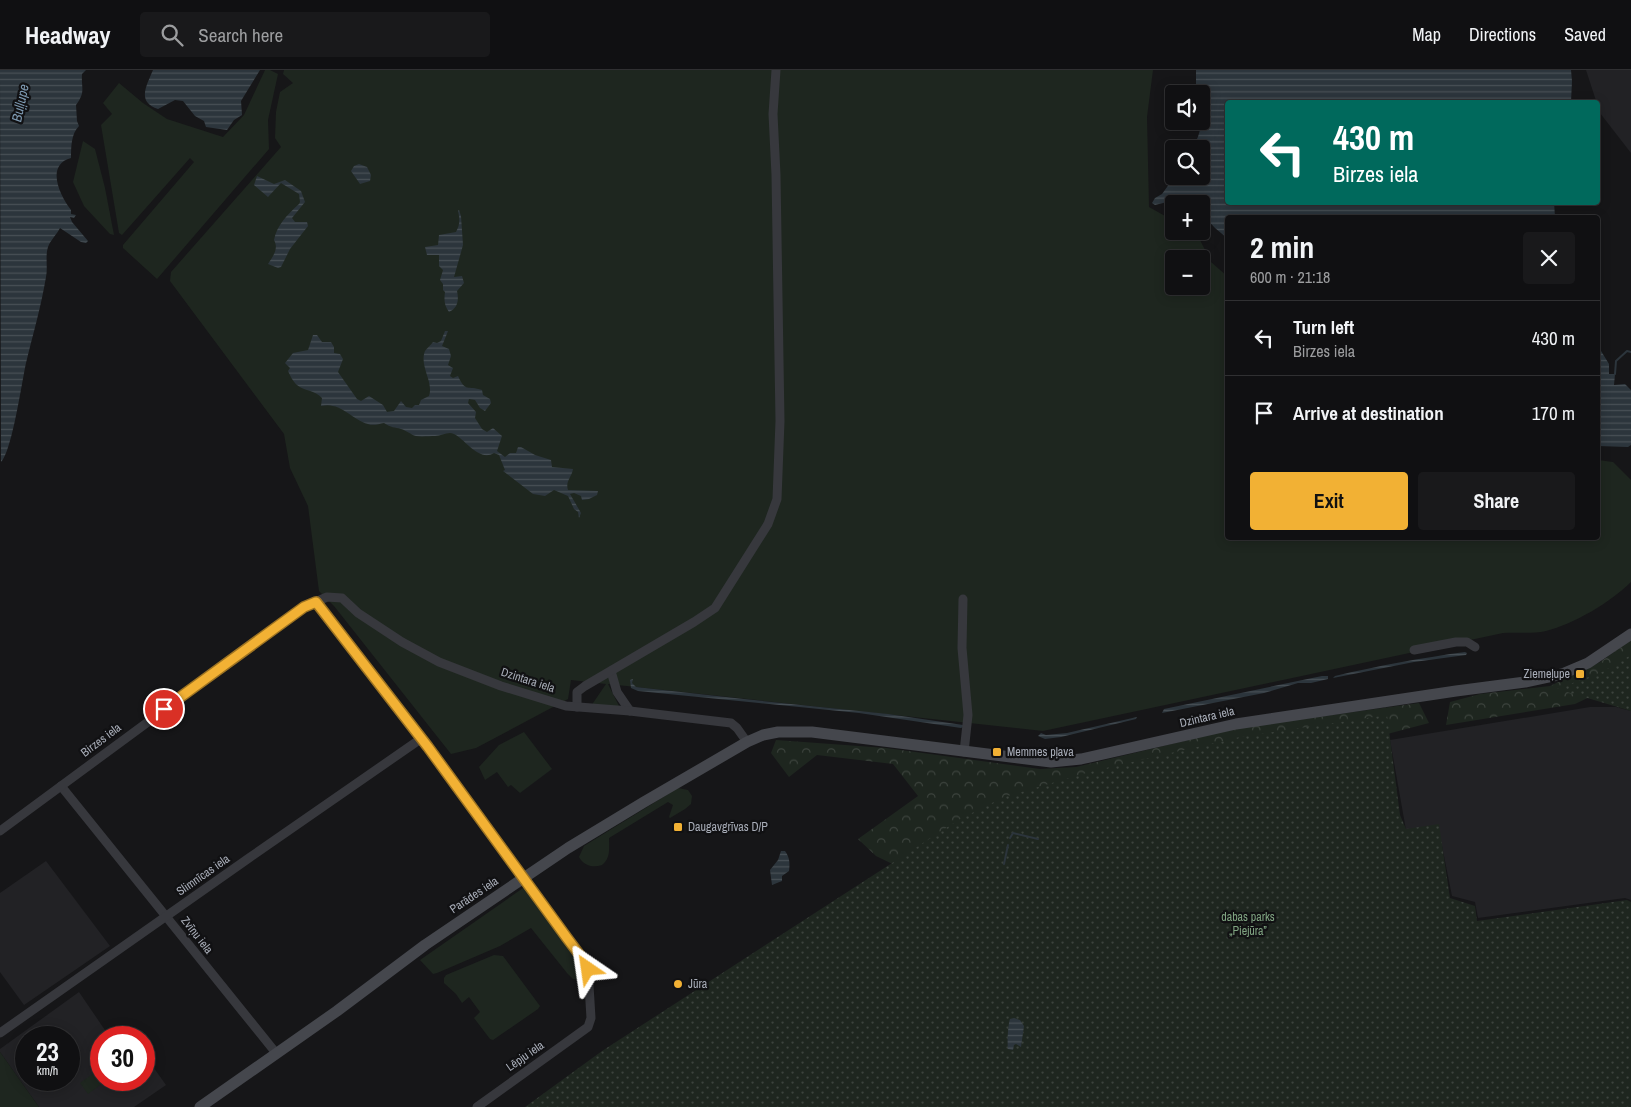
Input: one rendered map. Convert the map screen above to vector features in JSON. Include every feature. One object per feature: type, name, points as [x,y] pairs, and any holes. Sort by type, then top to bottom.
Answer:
[{"type":"street","points":[[576,707],[577,692],[585,686],[715,608],[768,524],[777,499],[780,422],[776,175],[773,114],[776,70]]},
{"type":"street","name":"Dzintara iela","points":[[316,602],[327,597],[342,598],[358,613],[402,642],[439,662],[501,686],[566,706],[607,711],[630,711],[731,723],[747,742]]},
{"type":"street","points":[[963,599],[962,648],[968,715],[964,752]]},
{"type":"street","points":[[316,602],[422,738],[524,878]]},
{"type":"street","name":"Birzes iela","points":[[0,830],[169,705],[298,612],[316,602]]},
{"type":"street","name":"Dzintara iela","points":[[778,732],[812,732],[1051,762],[1081,759],[1236,724],[1525,682],[1562,674],[1588,663],[1631,634]]},
{"type":"street","points":[[1414,650],[1456,642],[1467,642],[1475,647]]},
{"type":"street","points":[[611,671],[617,692],[630,711]]},
{"type":"street","name":"Parādes iela","points":[[200,1107],[340,1009],[425,945],[524,878],[644,802],[747,742],[763,735],[778,732]]},
{"type":"street","name":"Slimnīcas iela","points":[[0,1033],[422,738]]},
{"type":"street","name":"Zvīņu iela","points":[[61,786],[276,1053]]},
{"type":"street","name":"Lēpju iela","points":[[478,1107],[588,1027],[591,1018],[588,966],[524,878]]},
{"type":"shaded area","points":[[1586,70],[1631,70],[1631,153],[1600,113],[1600,100],[1596,100]]},
{"type":"shaded area","points":[[1590,707],[1616,707],[1631,711],[1631,900],[1625,898],[1478,918],[1475,902],[1452,896],[1438,826],[1406,830],[1390,740]]},
{"type":"shaded area","points":[[46,861],[110,946],[24,1005],[0,972],[0,893]]},
{"type":"shaded area","points":[[79,992],[102,1026],[90,1026],[90,1091],[155,1091],[155,1070],[166,1085],[134,1107],[39,1107],[28,1091],[80,1091],[80,1026],[32,1026]]},
{"type":"shaded area","points":[[15,1038],[15,1073],[0,1052],[0,1049]]},
{"type":"green space","points":[[265,70],[278,74],[268,120],[269,149],[157,279],[123,248],[123,245],[194,162],[190,158],[122,235],[119,233],[101,125],[112,114],[103,103],[119,83],[143,103],[167,119],[223,137],[244,115]]},
{"type":"green space","points":[[284,70],[1153,70],[1147,117],[1149,207],[1165,216],[1165,240],[1200,240],[1205,250],[1165,250],[1165,295],[1210,295],[1210,260],[1225,274],[1225,540],[1600,540],[1600,460],[1613,462],[1631,480],[1631,582],[1623,590],[1580,618],[1546,631],[1503,633],[1043,731],[608,684],[620,708],[591,706],[606,684],[571,680],[568,699],[476,748],[451,754],[334,606],[319,591],[308,506],[290,468],[284,434],[170,281],[171,272],[281,147],[275,138],[276,112],[280,92],[293,83],[283,74]]},
{"type":"green space","points":[[83,141],[95,149],[114,235],[110,234],[84,206],[73,182]]},
{"type":"green space","points":[[1631,640],[1631,704],[1598,693],[1575,704],[1446,725],[1450,702],[1480,694],[1550,686],[1600,662]]},
{"type":"green space","points":[[1631,655],[1631,711],[1557,689],[1602,672]]},
{"type":"green space","points":[[1419,703],[1429,723],[1357,742],[942,888],[876,856],[858,839],[918,796],[893,764],[817,755],[789,777],[771,753],[776,740],[886,748],[1040,769],[1076,767],[1238,728]]},
{"type":"green space","name":"dabas parks „Piejūra”","points":[[1387,715],[1400,815],[1406,829],[1439,824],[1450,898],[1475,906],[1477,921],[1627,900],[1631,902],[1631,1107],[525,1107],[602,1051],[960,819],[1004,797],[1093,771],[1240,737]]},
{"type":"green space","points":[[524,732],[552,769],[520,793],[511,785],[508,787],[497,772],[485,780],[479,767],[499,745]]},
{"type":"green space","points":[[678,788],[688,790],[692,796],[691,804],[685,809],[670,818],[673,805],[668,802],[609,838],[608,856],[602,865],[589,866],[581,860],[579,857],[584,846]]},
{"type":"green space","points":[[526,886],[584,968],[583,975],[579,980],[573,979],[567,973],[531,928],[500,946],[437,973],[433,974],[420,960]]},
{"type":"green space","points":[[494,955],[503,956],[540,1006],[493,1040],[490,1039],[474,1018],[480,1012],[469,997],[462,1003],[456,994],[444,983],[444,978],[446,975]]},
{"type":"green space","points":[[0,1052],[15,1073],[15,1091],[28,1091],[39,1107],[0,1107]]},
{"type":"green space","points":[[90,1076],[90,1091],[92,1091],[88,1094],[80,1083]]},
{"type":"water","name":"Buļļupe","points":[[0,70],[86,70],[82,74],[82,93],[76,105],[79,126],[76,129],[71,145],[71,158],[58,167],[57,181],[59,189],[71,210],[71,214],[76,215],[74,218],[70,217],[72,222],[88,241],[86,243],[81,242],[60,228],[48,247],[47,273],[42,299],[26,363],[13,431],[5,456],[1,462]]},
{"type":"water","points":[[153,70],[260,70],[241,101],[242,115],[234,120],[227,130],[206,127],[204,121],[195,116],[183,101],[175,100],[158,109],[151,106],[145,98],[145,92]]},
{"type":"water","points":[[1196,70],[1571,70],[1571,100],[1225,100],[1225,205],[1554,205],[1555,215],[1225,215],[1225,236],[1210,223],[1210,195],[1165,195],[1165,202],[1155,205],[1152,203],[1168,185],[1210,185],[1210,140],[1196,140],[1200,130],[1210,130],[1210,85],[1196,85]]},
{"type":"water","points":[[359,164],[367,167],[371,175],[370,181],[360,184],[351,171],[354,166]]},
{"type":"water","points":[[257,176],[274,184],[285,180],[301,191],[305,202],[292,218],[295,222],[307,222],[308,226],[290,249],[281,267],[278,268],[268,264],[276,249],[275,235],[283,220],[299,204],[299,194],[281,183],[268,197],[254,185]]},
{"type":"water","points":[[459,210],[463,245],[454,277],[462,276],[464,283],[457,291],[458,301],[456,306],[449,312],[446,307],[443,284],[440,280],[443,270],[439,266],[439,255],[427,255],[425,247],[438,245],[439,235],[456,232],[459,224]]},
{"type":"water","points":[[445,331],[448,331],[442,346],[449,349],[451,356],[448,365],[453,368],[450,376],[453,378],[458,376],[465,387],[482,390],[483,395],[490,399],[491,403],[485,411],[480,408],[475,400],[469,399],[468,403],[476,412],[475,418],[482,429],[487,432],[493,428],[502,436],[497,451],[505,457],[510,453],[516,453],[518,447],[521,447],[535,455],[551,460],[552,467],[573,469],[567,484],[568,490],[598,491],[597,495],[582,500],[581,496],[574,493],[570,494],[581,513],[579,518],[578,512],[574,509],[568,496],[554,490],[545,496],[533,494],[503,471],[505,470],[499,455],[494,453],[483,455],[478,453],[454,434],[416,436],[384,423],[374,425],[362,422],[334,406],[321,406],[322,398],[316,393],[296,384],[288,371],[290,368],[285,363],[293,353],[308,350],[313,335],[317,335],[322,342],[331,342],[334,347],[334,353],[340,354],[343,359],[338,372],[357,399],[361,401],[369,396],[383,405],[387,412],[394,411],[401,401],[406,407],[412,408],[415,405],[419,405],[421,400],[429,396],[430,385],[424,362],[425,351],[433,342],[441,341]]},
{"type":"water","points":[[1600,349],[1609,364],[1609,374],[1615,374],[1614,385],[1625,384],[1631,390],[1631,445],[1628,447],[1600,446]]},
{"type":"water","points":[[1467,653],[1466,655],[1414,662],[1333,678],[1383,666]]},
{"type":"water","points":[[1328,676],[1328,679],[1311,683],[1298,683],[1264,693],[1162,713],[1164,709]]},
{"type":"water","points":[[633,679],[632,683],[636,687],[888,714],[963,725],[963,727],[859,713],[638,691],[631,688],[630,680]]},
{"type":"water","points":[[1137,717],[1136,719],[1061,737],[1045,739],[1038,736],[1041,733],[1046,735],[1067,733]]},
{"type":"water","points":[[781,851],[785,851],[788,856],[789,871],[782,876],[782,881],[772,885],[770,870],[778,860]]},
{"type":"water","points":[[1010,1019],[1020,1020],[1024,1026],[1021,1047],[1016,1044],[1013,1050],[1008,1049],[1008,1038]]},
{"type":"waterway","points":[[1615,374],[1616,361],[1627,351],[1631,352]]},
{"type":"waterway","points":[[1010,838],[1013,833],[1038,839]]},
{"type":"waterway","points":[[1004,864],[1008,845]]},
{"type":"place","name":"Ziemeļupe","points":[[1580,674]]},
{"type":"place","name":"Memmes pļava","points":[[997,752]]},
{"type":"place","name":"Daugavgrīvas D/P","points":[[678,827]]},
{"type":"place","name":"Jūra","points":[[678,984]]},
{"type":"route","points":[[164,709],[304,607],[316,602],[428,747],[588,966],[588,969]]}]
